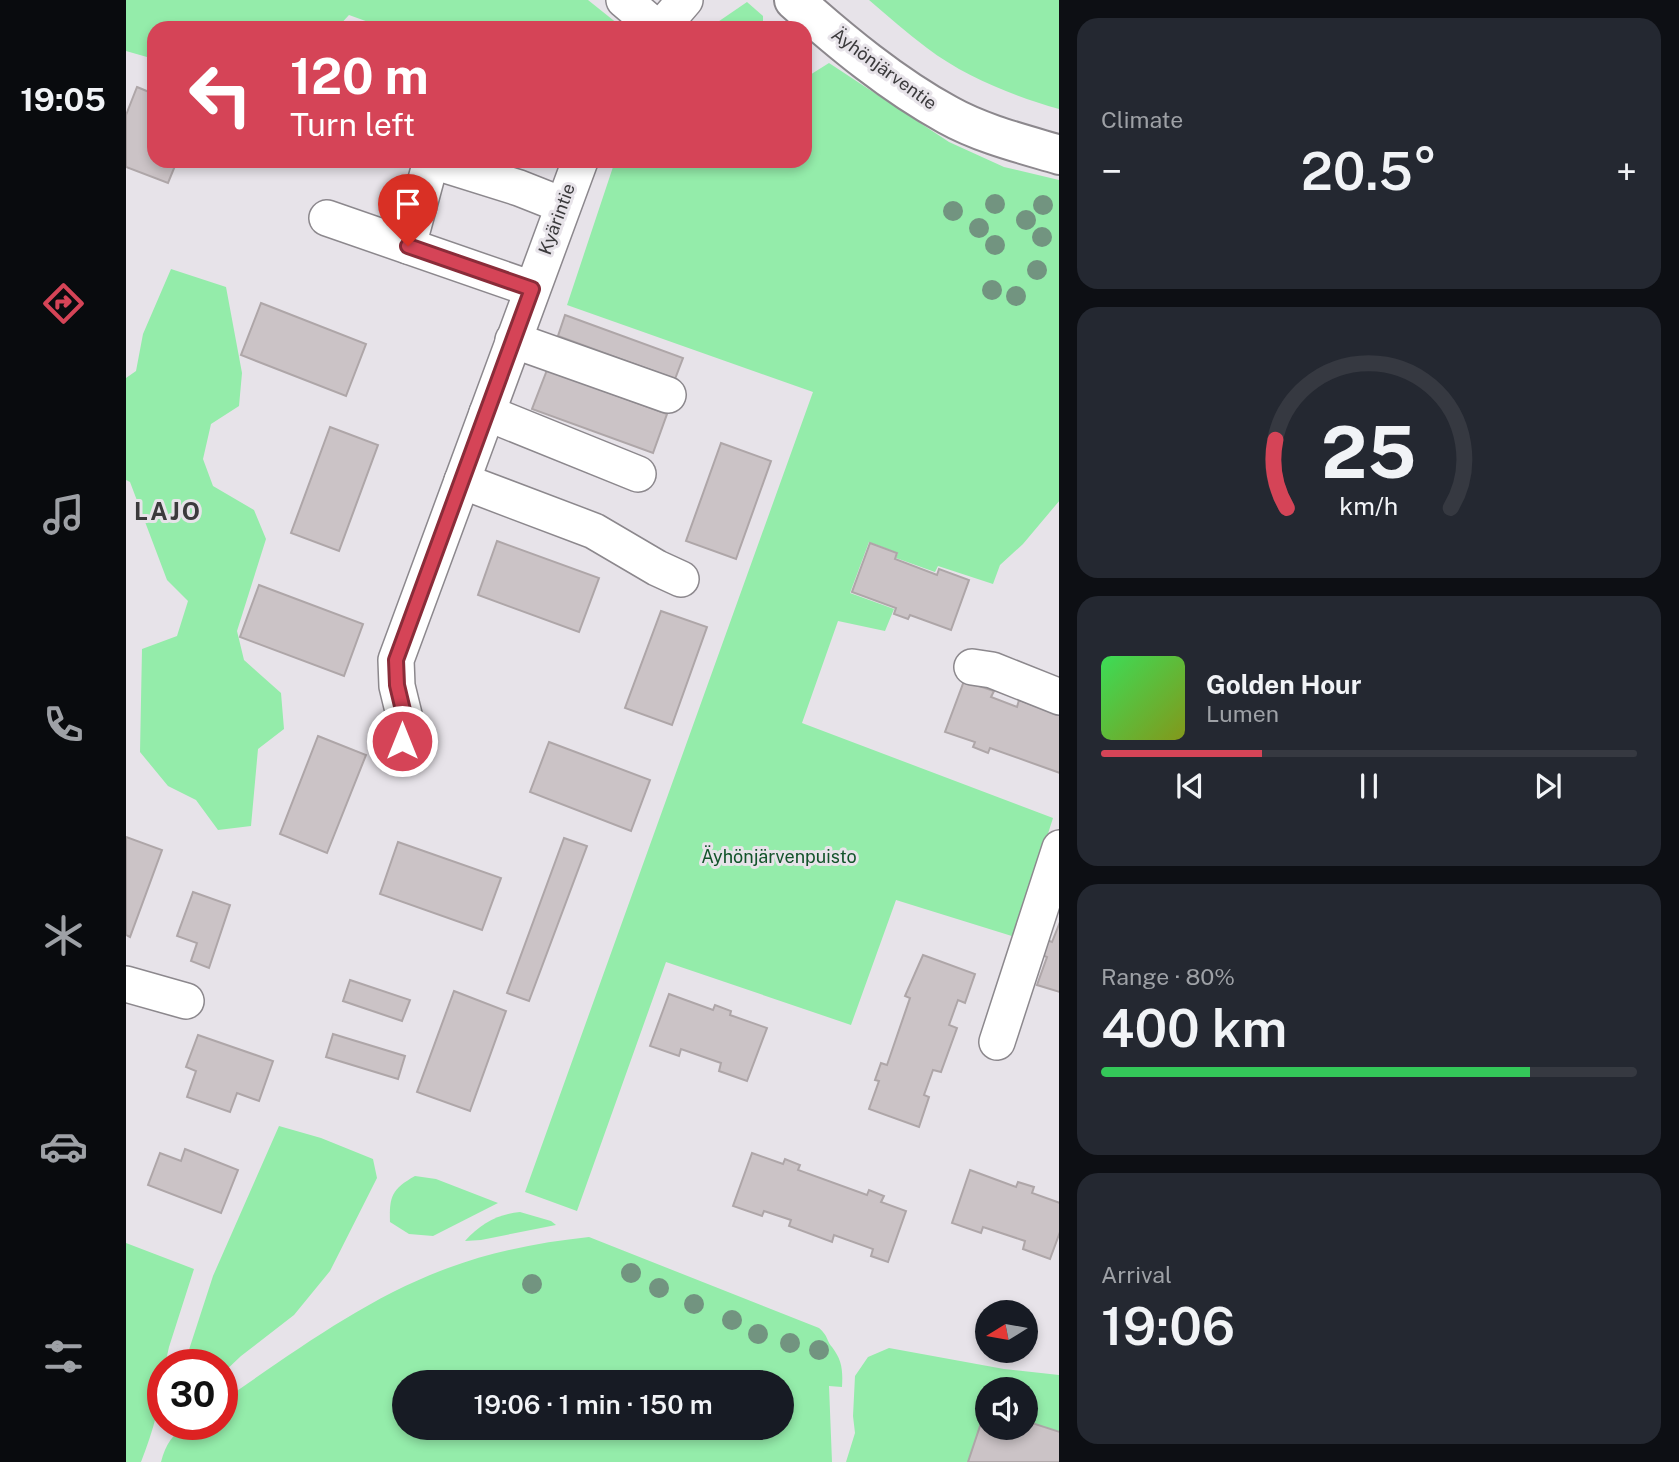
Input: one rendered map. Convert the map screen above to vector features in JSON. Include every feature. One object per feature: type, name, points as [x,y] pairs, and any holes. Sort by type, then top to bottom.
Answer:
[{"type":"main road","name":"Äyhönjärventie","points":[[794,0],[885,74],[949,116],[1014,142],[1059,155]]},
{"type":"street","points":[[624,0],[650,21]]},
{"type":"street","points":[[666,21],[685,0]]},
{"type":"street","points":[[408,246],[430,168]]},
{"type":"street","points":[[455,168],[562,205]]},
{"type":"street","name":"Kyärintie","points":[[397,754],[407,727],[397,685],[396,660],[577,168]]},
{"type":"street","points":[[327,218],[532,289]]},
{"type":"street","points":[[513,340],[668,395]]},
{"type":"street","points":[[487,413],[638,474]]},
{"type":"street","points":[[462,481],[594,531],[681,579]]},
{"type":"street","points":[[972,667],[992,670],[1059,697]]},
{"type":"street","points":[[997,1042],[1059,848]]},
{"type":"street","points":[[126,984],[186,1001]]},
{"type":"green space","points":[[126,0],[588,0],[614,21],[366,21],[349,15],[343,21],[147,21],[147,57],[126,51]]},
{"type":"green space","points":[[869,0],[1059,0],[1059,109],[1007,92],[957,68]]},
{"type":"green space","points":[[747,2],[763,16],[763,21],[719,21]]},
{"type":"green space","name":"Äyhönjärvenpuisto","points":[[829,63],[949,142],[1004,167],[1059,180],[1059,501],[1023,544],[1000,565],[993,584],[938,566],[935,572],[896,558],[898,553],[869,542],[850,593],[894,609],[885,631],[838,621],[802,723],[1053,818],[1015,937],[896,900],[851,1025],[666,962],[577,1211],[525,1192],[813,392],[567,305],[613,168],[812,168],[812,74]]},
{"type":"green space","points":[[171,269],[226,287],[242,373],[239,406],[211,424],[203,459],[213,486],[254,510],[266,539],[237,631],[244,660],[281,693],[284,729],[258,749],[251,826],[218,830],[196,800],[168,786],[140,752],[142,649],[177,636],[188,601],[167,580],[130,482],[126,480],[126,378],[136,371],[143,334]]},
{"type":"green space","points":[[279,1126],[321,1138],[373,1159],[377,1178],[330,1271],[294,1315],[238,1359],[238,1349],[189,1349],[213,1276]]},
{"type":"green space","points":[[415,1176],[436,1179],[498,1203],[433,1236],[409,1234],[390,1222],[390,1206],[397,1189]]},
{"type":"green space","points":[[520,1212],[556,1225],[465,1241],[490,1221]]},
{"type":"green space","points":[[589,1237],[819,1328],[838,1356],[842,1370],[842,1387],[829,1386],[832,1462],[161,1462],[170,1440],[238,1440],[238,1390],[359,1310],[448,1268],[518,1248]]},
{"type":"green space","points":[[126,1243],[194,1269],[169,1349],[147,1349],[147,1440],[149,1440],[141,1462],[126,1462]]},
{"type":"green space","points":[[889,1348],[1004,1369],[1059,1375],[1059,1432],[1038,1425],[1038,1377],[975,1377],[976,1440],[968,1462],[846,1462],[855,1433],[855,1376],[868,1357]]},
{"type":"building","points":[[137,87],[147,91],[147,168],[174,168],[168,183],[126,167],[126,115]]},
{"type":"building","points":[[261,303],[366,344],[346,396],[241,355]]},
{"type":"building","points":[[565,315],[683,358],[675,379],[558,336]]},
{"type":"building","points":[[547,370],[667,414],[653,453],[532,409]]},
{"type":"building","points":[[330,427],[378,445],[339,551],[291,533]]},
{"type":"building","points":[[721,443],[771,461],[736,559],[686,541]]},
{"type":"building","points":[[497,541],[599,578],[579,632],[478,595]]},
{"type":"building","points":[[870,543],[897,553],[895,559],[937,575],[939,569],[969,580],[951,630],[910,615],[908,619],[894,614],[896,608],[852,592]]},
{"type":"building","points":[[259,585],[363,624],[344,676],[240,637]]},
{"type":"building","points":[[661,611],[707,627],[672,725],[625,708]]},
{"type":"building","points":[[964,681],[994,691],[991,697],[1017,707],[1019,700],[1059,715],[1059,773],[990,748],[988,753],[973,747],[975,742],[945,732]]},
{"type":"building","points":[[318,736],[366,755],[327,853],[280,834]]},
{"type":"building","points":[[549,742],[650,780],[631,831],[530,792]]},
{"type":"building","points":[[126,837],[162,850],[130,937],[126,935]]},
{"type":"building","points":[[564,838],[587,846],[529,1001],[507,993]]},
{"type":"building","points":[[398,842],[501,878],[482,930],[380,894]]},
{"type":"building","points":[[193,892],[230,905],[209,968],[191,961],[197,943],[177,936]]},
{"type":"building","points":[[1059,924],[1059,992],[1037,985],[1047,957],[1042,955],[1047,940],[1052,942]]},
{"type":"building","points":[[923,955],[975,974],[965,1003],[958,1000],[949,1025],[957,1028],[941,1072],[933,1070],[924,1095],[929,1097],[919,1127],[869,1109],[879,1081],[875,1080],[881,1063],[887,1065],[910,998],[905,996]]},
{"type":"building","points":[[350,980],[410,1000],[402,1021],[343,1001]]},
{"type":"building","points":[[454,991],[506,1011],[470,1111],[417,1092]]},
{"type":"building","points":[[669,994],[713,1010],[715,1005],[731,1011],[730,1015],[767,1028],[747,1081],[719,1071],[721,1063],[681,1049],[679,1056],[650,1046]]},
{"type":"building","points":[[333,1034],[405,1056],[398,1079],[326,1057]]},
{"type":"building","points":[[198,1035],[273,1061],[259,1101],[237,1093],[230,1112],[187,1097],[196,1071],[186,1067]]},
{"type":"building","points":[[185,1149],[238,1170],[221,1213],[148,1185],[160,1153],[181,1161]]},
{"type":"building","points":[[752,1153],[783,1164],[785,1159],[800,1165],[798,1170],[867,1195],[869,1190],[884,1196],[881,1202],[906,1211],[888,1262],[871,1256],[873,1249],[834,1235],[832,1242],[789,1226],[791,1220],[764,1211],[762,1216],[733,1206]]},
{"type":"building","points":[[970,1170],[1016,1187],[1018,1182],[1034,1187],[1032,1193],[1059,1203],[1059,1235],[1050,1259],[1023,1249],[1025,1241],[983,1227],[981,1233],[952,1223]]},
{"type":"building","points":[[1038,1425],[1059,1432],[1059,1462],[968,1462],[975,1440],[1038,1440]]},
{"type":"district","name":"LAJO","points":[[168,512]]},
{"type":"route","points":[[402,741],[407,727],[397,685],[396,660],[532,289],[408,246]]}]
